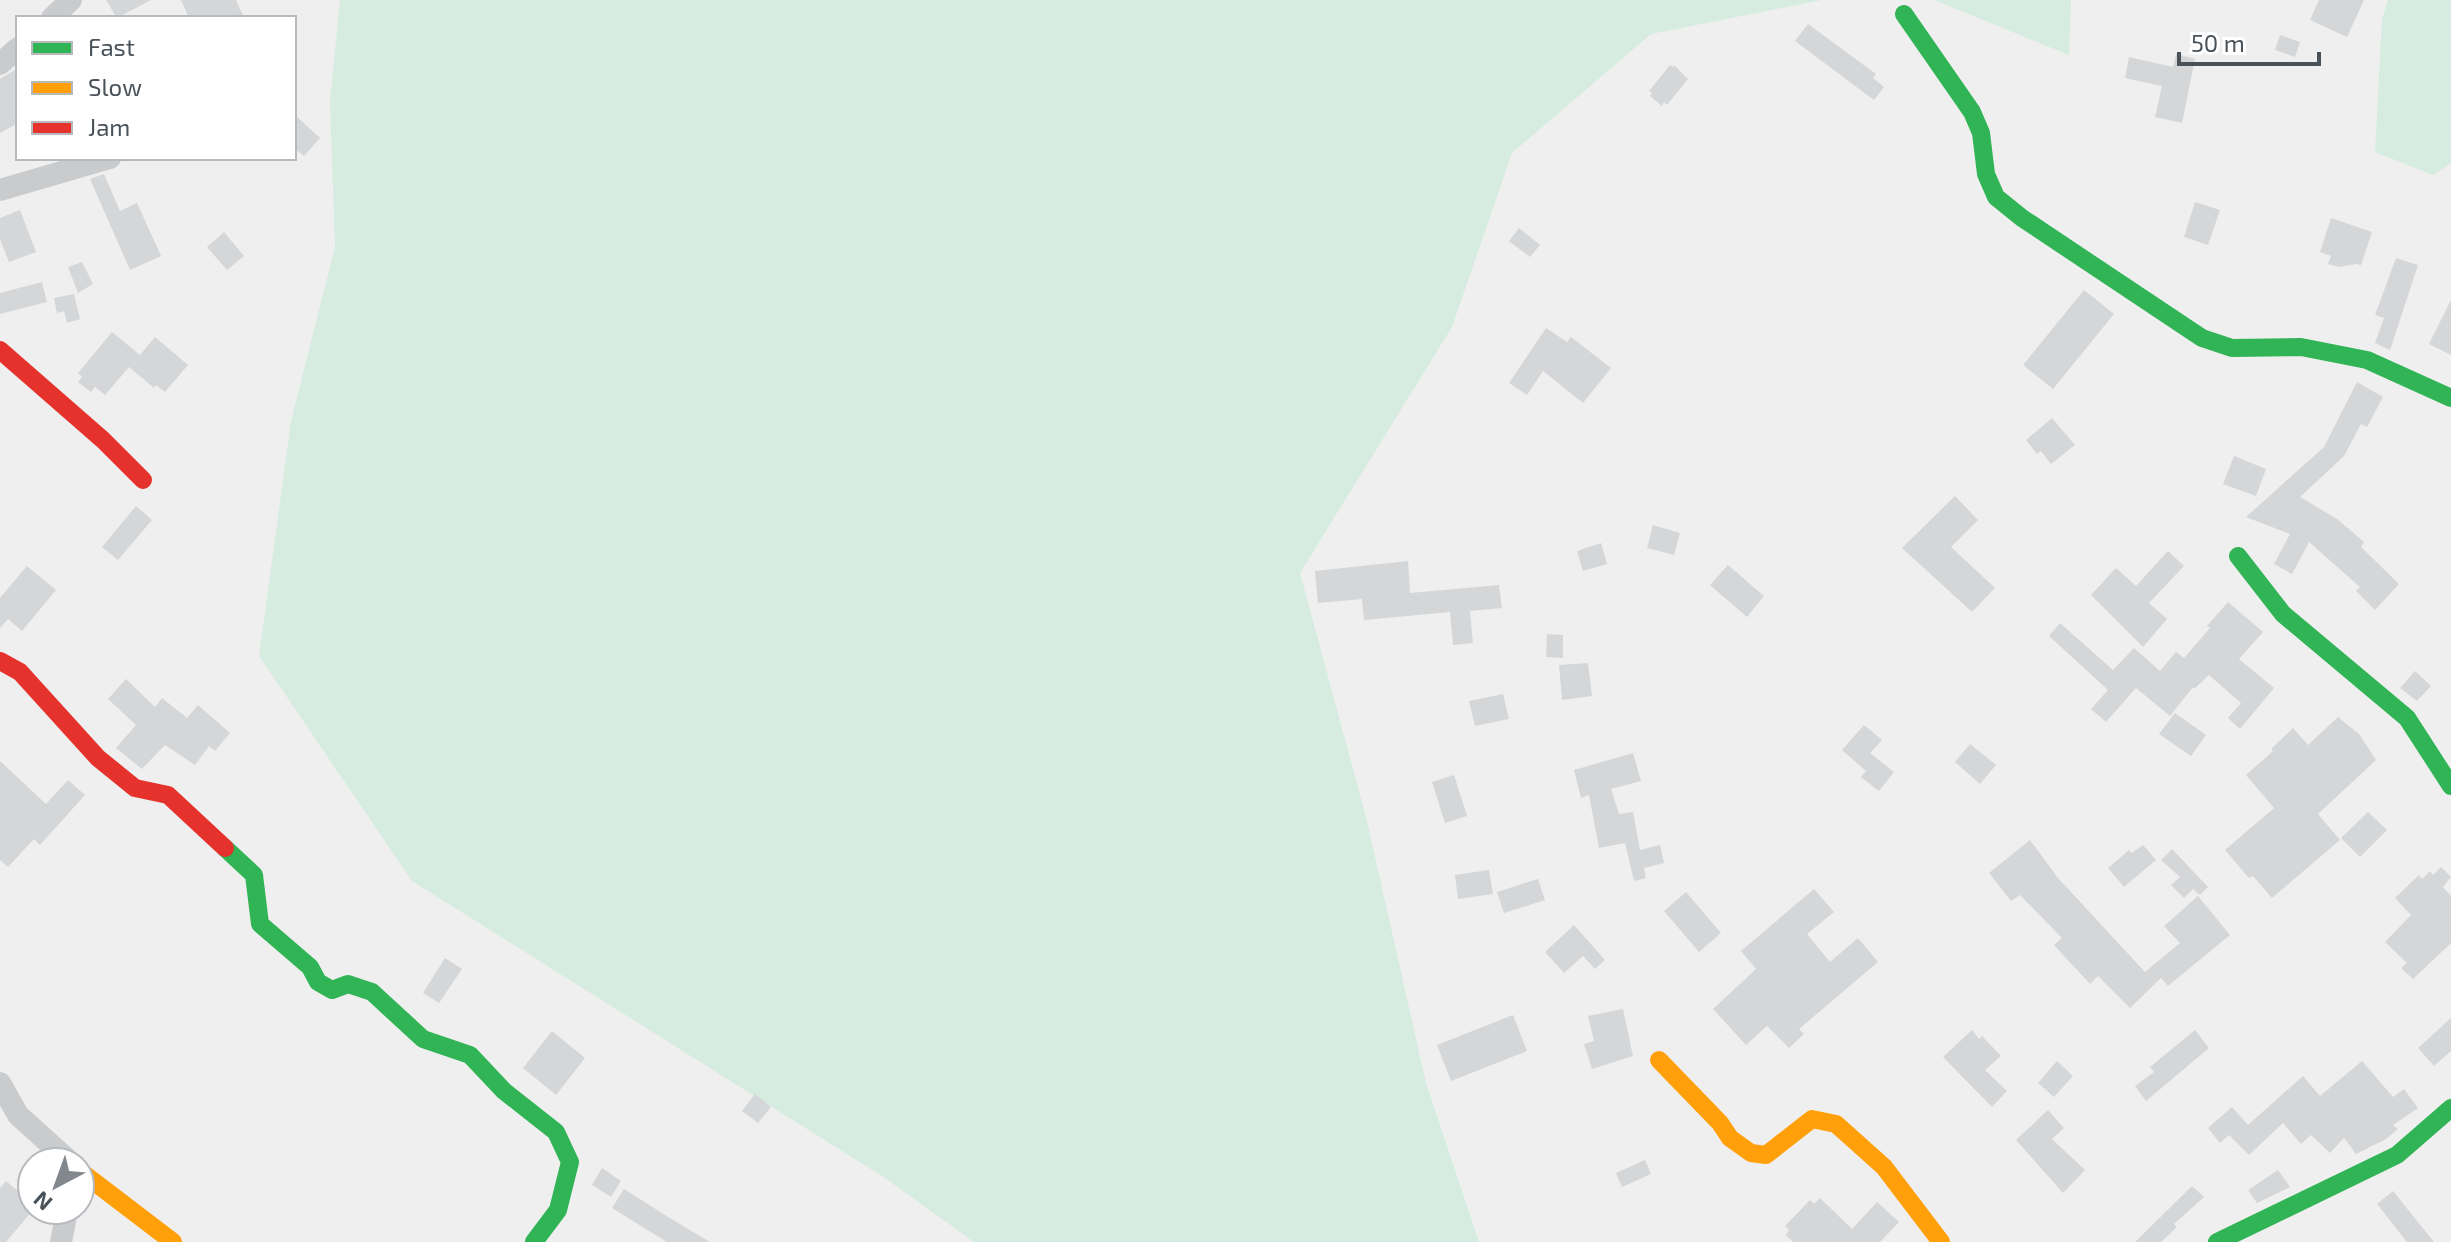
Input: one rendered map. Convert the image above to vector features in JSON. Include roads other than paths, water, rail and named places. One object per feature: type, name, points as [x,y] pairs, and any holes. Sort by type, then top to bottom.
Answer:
[{"type":"street","points":[[54,16],[71,0]]},
{"type":"street","points":[[1904,14],[1972,112],[1981,133],[1986,174],[1996,197],[2022,218],[2202,338],[2232,348],[2301,347],[2367,360],[2451,398]]},
{"type":"street","points":[[0,64],[16,50]]},
{"type":"street","points":[[0,190],[103,160]]},
{"type":"street","points":[[0,350],[103,440],[143,480]]},
{"type":"street","points":[[2238,556],[2283,614],[2407,718],[2451,786]]},
{"type":"street","points":[[0,661],[20,672],[98,758],[135,788],[168,795],[254,875],[260,924],[310,967],[318,982],[332,990],[348,984],[372,992],[423,1039],[470,1055],[504,1091],[556,1132],[570,1162],[558,1210],[534,1242]]},
{"type":"street","points":[[1659,1060],[1720,1123],[1730,1138],[1751,1153],[1766,1155],[1812,1119],[1836,1124],[1884,1167],[1941,1242]]},
{"type":"street","points":[[0,1083],[18,1115],[51,1146]]},
{"type":"street","points":[[2217,1242],[2397,1155],[2451,1108]]},
{"type":"street","points":[[96,1185],[173,1242]]}]
